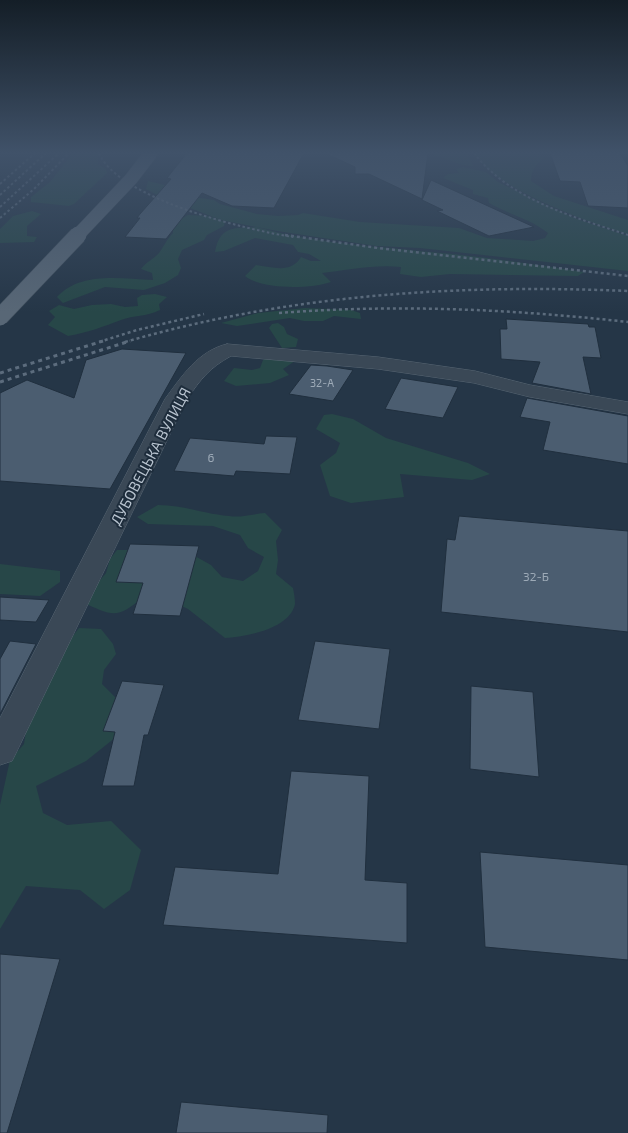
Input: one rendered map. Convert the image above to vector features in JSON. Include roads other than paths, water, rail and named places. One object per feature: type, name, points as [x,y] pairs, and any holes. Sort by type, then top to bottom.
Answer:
[{"type":"main road","points":[[0,318],[106,206]]},
{"type":"street","name":"ДУБОВЕЦЬКА ВУЛИЦЯ","points":[[0,751],[176,399],[196,371],[206,361],[227,350],[378,363],[475,377],[530,391],[628,408]]},
{"type":"railway","points":[[0,218],[14,206]]},
{"type":"railway","points":[[176,206],[246,227],[293,237]]},
{"type":"railway","points":[[546,206],[628,235]]},
{"type":"railway","points":[[285,235],[378,248],[628,276]]},
{"type":"railway","points":[[125,342],[249,313],[375,296],[501,289],[628,291]]},
{"type":"railway","points":[[279,313],[366,309],[454,309],[628,322]]},
{"type":"railway","points":[[99,342],[137,330],[204,314]]},
{"type":"railway","points":[[0,373],[103,341]]},
{"type":"railway","points":[[0,382],[130,341]]}]
